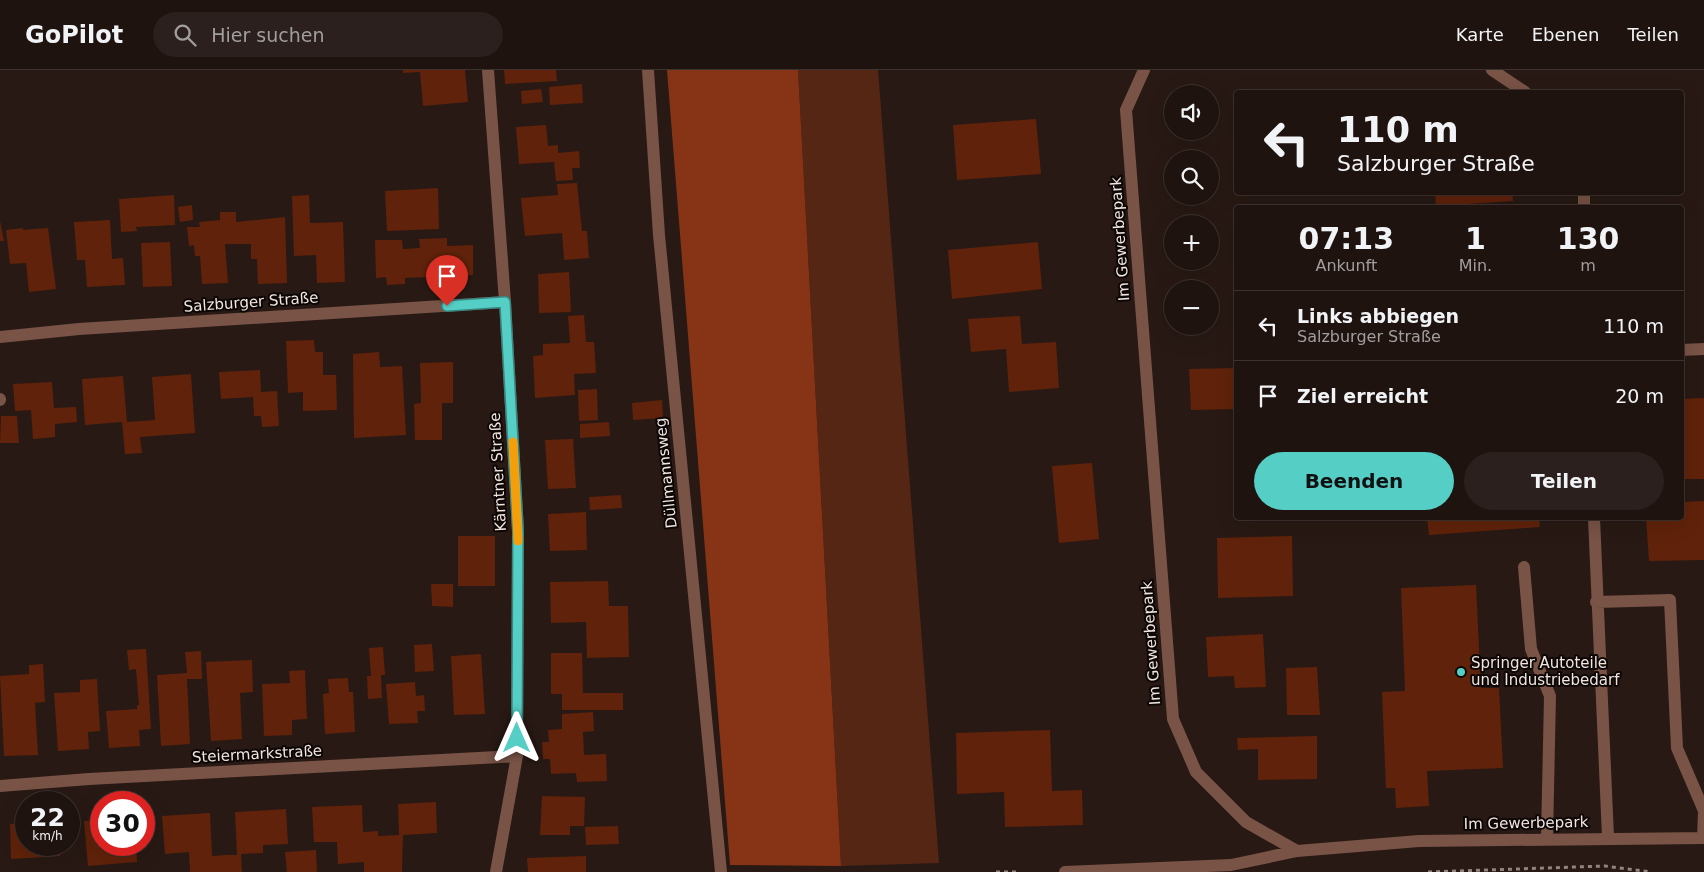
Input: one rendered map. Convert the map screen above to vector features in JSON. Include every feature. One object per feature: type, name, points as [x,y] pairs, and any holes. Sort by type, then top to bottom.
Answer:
[{"type":"street","name":"Kärntner Straße","points":[[488,70],[505,302],[518,531],[516,756],[496,872]]},
{"type":"street","name":"Düllmannsweg","points":[[648,70],[659,236],[721,872]]},
{"type":"street","name":"Im Gewerbepark","points":[[1144,70],[1126,110],[1173,719],[1196,772],[1246,822],[1297,851],[1419,841],[1547,838],[1703,838]]},
{"type":"street","points":[[1492,70],[1522,90]]},
{"type":"street","name":"Salzburger Straße","points":[[0,337],[89,328],[505,302]]},
{"type":"street","points":[[1684,350],[1704,350]]},
{"type":"street","name":"Im Gewerbepark","points":[[1594,520],[1596,602],[1608,838]]},
{"type":"street","points":[[1524,567],[1531,648],[1550,696],[1547,838]]},
{"type":"street","points":[[1596,602],[1670,600],[1677,748],[1704,811],[1703,838]]},
{"type":"street","name":"Steiermarkstraße","points":[[0,786],[89,778],[516,756]]},
{"type":"street","points":[[1065,872],[1231,865],[1297,851]]},
{"type":"path","points":[[1428,872],[1605,866],[1651,872]]},
{"type":"path","points":[[996,872],[1020,872]]},
{"type":"shaded area","points":[[667,70],[798,70],[841,866],[730,865]]},
{"type":"shaded area","points":[[798,70],[878,70],[939,863],[841,866]]},
{"type":"building","points":[[403,70],[465,70],[468,102],[423,106],[420,72],[403,73]]},
{"type":"building","points":[[504,70],[556,70],[557,81],[505,84]]},
{"type":"building","points":[[582,84],[583,103],[550,105],[549,87]]},
{"type":"building","points":[[541,89],[543,102],[522,104],[521,91]]},
{"type":"building","points":[[1036,119],[1041,174],[957,180],[953,125]]},
{"type":"building","points":[[546,125],[548,146],[558,145],[558,153],[579,151],[580,168],[572,168],[573,180],[556,181],[554,162],[519,164],[516,127]]},
{"type":"building","points":[[577,183],[582,231],[587,231],[589,258],[564,260],[562,233],[525,236],[521,198],[558,195],[557,184]]},
{"type":"building","points":[[438,188],[439,229],[387,231],[385,191]]},
{"type":"building","points":[[174,195],[175,225],[136,227],[137,231],[121,232],[119,199]]},
{"type":"building","points":[[309,195],[310,223],[343,222],[345,282],[317,283],[316,255],[294,256],[292,196]]},
{"type":"building","points":[[1435,195],[1512,195],[1513,201],[1451,205],[1436,205]]},
{"type":"building","points":[[192,205],[193,220],[180,222],[178,207]]},
{"type":"building","points":[[220,212],[236,212],[236,222],[285,217],[287,283],[258,284],[257,259],[251,259],[251,244],[225,244],[228,283],[202,284],[200,256],[195,256],[194,245],[189,246],[187,227],[200,227],[199,222],[220,220]]},
{"type":"building","points":[[110,220],[112,259],[123,258],[125,285],[87,287],[85,260],[77,260],[74,222]]},
{"type":"building","points":[[0,221],[4,241],[0,241]]},
{"type":"building","points":[[23,228],[23,230],[48,228],[56,289],[29,292],[26,263],[10,264],[6,230]]},
{"type":"building","points":[[447,238],[447,246],[473,245],[473,275],[444,276],[444,284],[429,285],[429,277],[405,278],[405,284],[387,285],[386,277],[376,278],[375,240],[402,240],[403,249],[420,248],[419,239]]},
{"type":"building","points":[[170,242],[172,286],[143,287],[141,243]]},
{"type":"building","points":[[1038,242],[1042,289],[952,299],[948,250]]},
{"type":"building","points":[[569,272],[571,312],[539,313],[538,274]]},
{"type":"building","points":[[584,315],[586,342],[594,342],[596,373],[574,374],[575,395],[535,398],[533,356],[543,355],[543,344],[570,343],[568,316]]},
{"type":"building","points":[[1020,316],[1022,344],[1056,342],[1059,388],[1009,392],[1006,349],[971,352],[968,319]]},
{"type":"building","points":[[314,340],[315,352],[323,352],[323,375],[336,375],[337,410],[303,411],[303,392],[288,393],[286,341]]},
{"type":"building","points":[[379,352],[380,367],[402,366],[406,435],[354,438],[353,354]]},
{"type":"building","points":[[453,362],[453,403],[442,403],[442,440],[415,440],[414,404],[421,403],[420,363]]},
{"type":"building","points":[[1234,368],[1234,409],[1191,410],[1189,369]]},
{"type":"building","points":[[260,370],[261,392],[277,391],[279,426],[262,427],[261,416],[254,416],[253,397],[221,399],[219,372]]},
{"type":"building","points":[[191,374],[195,433],[140,437],[142,453],[125,454],[122,422],[85,425],[82,379],[123,376],[127,422],[155,420],[152,377]]},
{"type":"building","points":[[52,382],[54,408],[76,407],[77,422],[55,424],[55,437],[33,439],[31,410],[15,411],[13,384]]},
{"type":"building","points":[[597,389],[598,420],[579,421],[578,390]]},
{"type":"building","points":[[1704,398],[1704,479],[1684,479],[1684,399]]},
{"type":"building","points":[[662,400],[663,418],[633,420],[632,403]]},
{"type":"building","points":[[1,416],[17,416],[19,443],[0,443]]},
{"type":"building","points":[[609,422],[610,436],[580,438],[580,424]]},
{"type":"building","points":[[573,439],[576,488],[548,489],[545,440]]},
{"type":"building","points":[[1092,463],[1099,539],[1059,543],[1052,466]]},
{"type":"building","points":[[621,495],[622,508],[590,510],[589,497]]},
{"type":"building","points":[[1704,501],[1704,560],[1649,561],[1646,520],[1684,520],[1684,502]]},
{"type":"building","points":[[586,512],[587,550],[550,551],[548,514]]},
{"type":"building","points":[[1427,520],[1539,520],[1540,527],[1429,535]]},
{"type":"building","points":[[458,536],[495,536],[495,586],[458,586]]},
{"type":"building","points":[[1292,536],[1293,596],[1218,598],[1217,538]]},
{"type":"building","points":[[608,581],[609,606],[628,606],[629,657],[587,658],[586,622],[551,623],[550,582]]},
{"type":"building","points":[[431,584],[453,584],[453,607],[432,606]]},
{"type":"building","points":[[1476,585],[1481,688],[1499,688],[1503,768],[1427,771],[1429,806],[1396,808],[1395,788],[1386,788],[1382,692],[1405,691],[1401,588]]},
{"type":"building","points":[[1263,634],[1266,687],[1235,688],[1234,676],[1208,677],[1206,637]]},
{"type":"building","points":[[432,644],[434,671],[415,672],[414,645]]},
{"type":"building","points":[[383,647],[385,675],[381,675],[382,698],[368,699],[367,676],[371,676],[369,648]]},
{"type":"building","points":[[146,649],[151,729],[139,730],[140,746],[109,748],[106,711],[137,709],[137,705],[139,705],[136,669],[129,670],[127,650]]},
{"type":"building","points":[[201,651],[202,679],[187,679],[190,744],[161,746],[157,675],[187,673],[185,652]]},
{"type":"building","points":[[551,653],[582,653],[583,693],[623,693],[623,710],[562,710],[562,694],[551,694]]},
{"type":"building","points":[[481,654],[485,714],[454,715],[451,656]]},
{"type":"building","points":[[252,660],[253,692],[240,693],[242,739],[211,741],[206,662]]},
{"type":"building","points":[[43,664],[45,702],[35,703],[38,755],[4,756],[0,676],[29,674],[29,665]]},
{"type":"building","points":[[1317,667],[1320,715],[1287,715],[1286,668]]},
{"type":"building","points":[[305,670],[307,719],[292,720],[292,735],[264,736],[262,684],[290,683],[289,671]]},
{"type":"building","points":[[348,678],[349,692],[353,692],[355,732],[325,734],[323,694],[329,693],[328,679]]},
{"type":"building","points":[[97,679],[100,731],[88,732],[89,749],[58,751],[54,693],[80,692],[80,680]]},
{"type":"building","points":[[415,682],[416,696],[424,695],[425,711],[417,711],[418,723],[389,724],[386,684]]},
{"type":"building","points":[[593,712],[594,731],[583,732],[584,755],[606,754],[607,781],[577,782],[576,773],[551,774],[550,759],[543,759],[542,742],[549,742],[548,730],[562,729],[562,714]]},
{"type":"building","points":[[1050,730],[1052,791],[1082,790],[1083,825],[1005,827],[1004,792],[957,794],[956,733]]},
{"type":"building","points":[[1317,736],[1317,779],[1258,780],[1258,749],[1238,750],[1237,738]]},
{"type":"building","points":[[542,796],[585,797],[584,826],[570,826],[570,835],[540,835]]},
{"type":"building","points":[[436,802],[437,833],[403,835],[402,872],[364,872],[364,862],[338,864],[337,842],[314,842],[312,807],[362,805],[363,832],[378,831],[378,836],[399,835],[398,804]]},
{"type":"building","points":[[286,809],[288,844],[263,845],[263,853],[241,854],[242,872],[190,872],[189,852],[165,854],[162,816],[210,813],[212,856],[237,855],[235,812]]},
{"type":"building","points":[[84,821],[90,821],[90,856],[137,856],[137,862],[88,866]]},
{"type":"building","points":[[10,824],[15,824],[15,856],[60,856],[11,859]]},
{"type":"building","points":[[618,826],[619,844],[586,845],[585,827]]},
{"type":"building","points":[[316,850],[317,872],[287,872],[285,852]]},
{"type":"building","points":[[586,856],[586,872],[528,872],[527,858]]},
{"type":"slow traffic","points":[[513,442],[518,541]]},
{"type":"place","name":"Springer Autoteile und Industriebedarf","points":[[1461,672]]},
{"type":"route","points":[[447,306],[505,302],[518,531],[517,738]]}]
